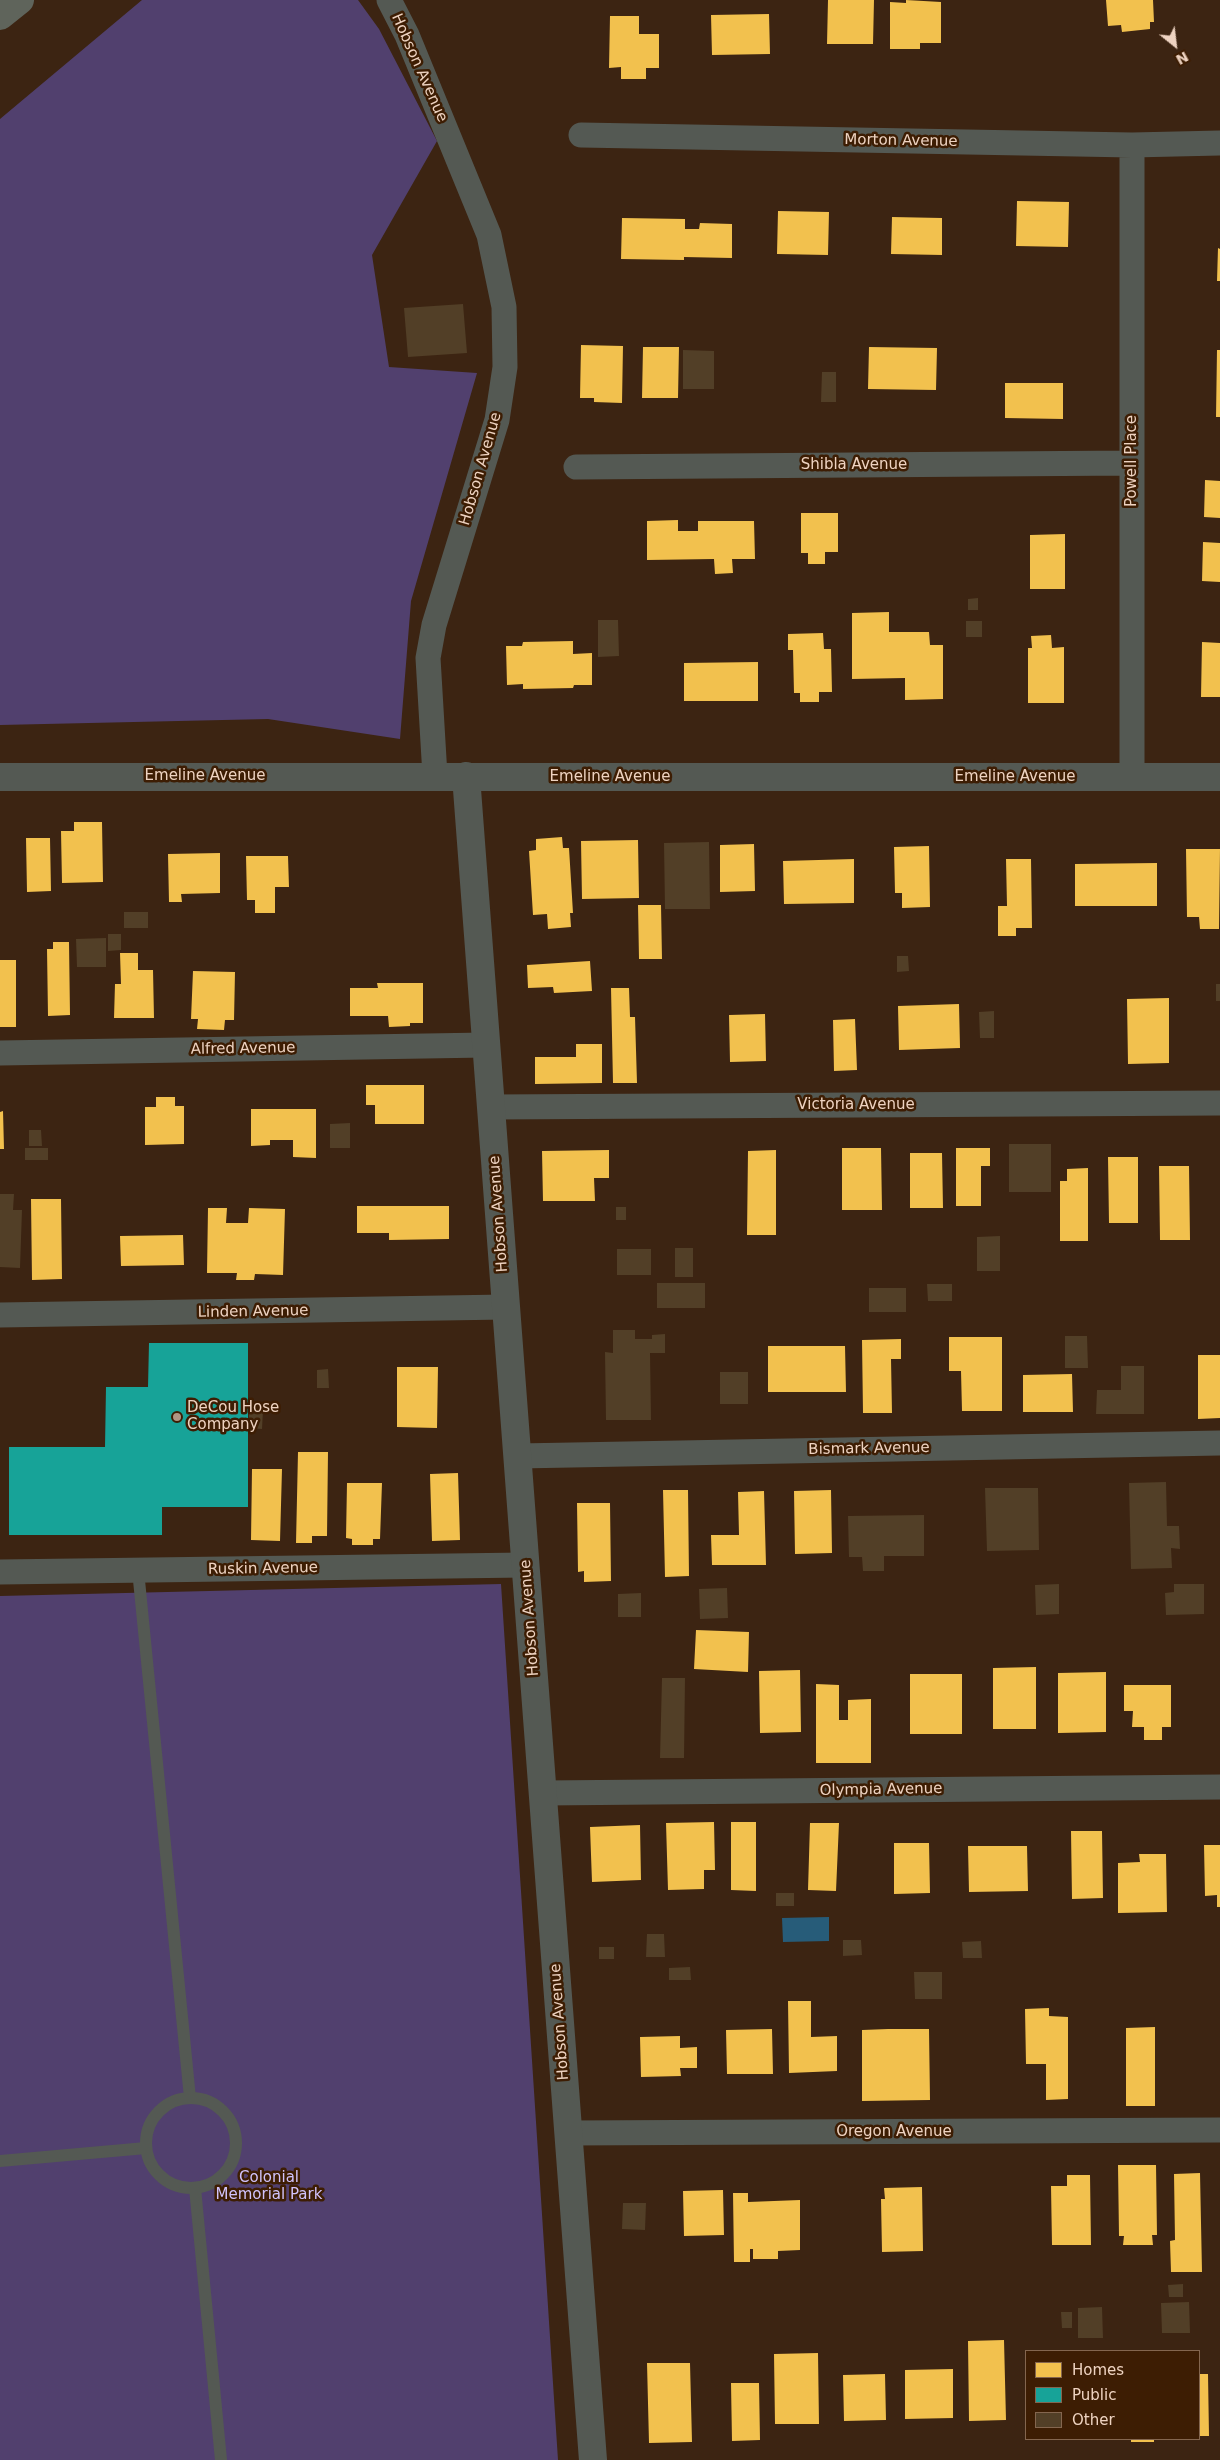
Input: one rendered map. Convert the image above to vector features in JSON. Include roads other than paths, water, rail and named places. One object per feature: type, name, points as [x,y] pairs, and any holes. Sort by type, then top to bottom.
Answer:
[{"type":"highway","points":[[0,16],[20,0]]},
{"type":"street","name":"Hobson Avenue","points":[[389,0],[407,35],[489,236],[504,307],[505,367],[497,420],[434,625],[428,658],[434,776]]},
{"type":"street","name":"Morton Avenue","points":[[581,135],[1132,145],[1220,143]]},
{"type":"street","name":"Powell Place","points":[[1132,145],[1132,777]]},
{"type":"street","name":"Shibla Avenue","points":[[576,467],[1132,463]]},
{"type":"street","name":"Hobson Avenue","points":[[466,776],[593,2460]]},
{"type":"street","name":"Emeline Avenue","points":[[0,777],[1220,777]]},
{"type":"street","name":"Alfred Avenue","points":[[0,1053],[486,1045]]},
{"type":"street","name":"Victoria Avenue","points":[[491,1106],[1220,1103]]},
{"type":"street","name":"Linden Avenue","points":[[0,1315],[506,1307]]},
{"type":"street","name":"Bismark Avenue","points":[[518,1456],[1220,1443]]},
{"type":"street","name":"Ruskin Avenue","points":[[0,1572],[526,1565]]},
{"type":"street","name":"Olympia Avenue","points":[[542,1793],[1220,1787]]},
{"type":"street","name":"Oregon Avenue","points":[[568,2133],[1220,2130]]},
{"type":"lane","points":[[138,1570],[190,2098]]},
{"type":"lane","points":[[190,2098],[204,2100],[216,2106],[226,2115],[233,2127],[236,2140],[235,2154],[230,2167],[221,2177],[209,2185],[196,2188],[182,2188],[168,2183],[157,2174],[149,2162],[146,2136],[150,2124],[157,2113],[166,2105],[190,2098]]},
{"type":"lane","points":[[0,2162],[146,2148]]},
{"type":"lane","points":[[196,2188],[221,2460]]},
{"type":"water","points":[[829,1917],[829,1941],[783,1942],[782,1918]]},
{"type":"place","name":"DeCou Hose Company","points":[[177,1417]]},
{"type":"park label","name":"Colonial Memorial Park","points":[[269,2186]]}]
